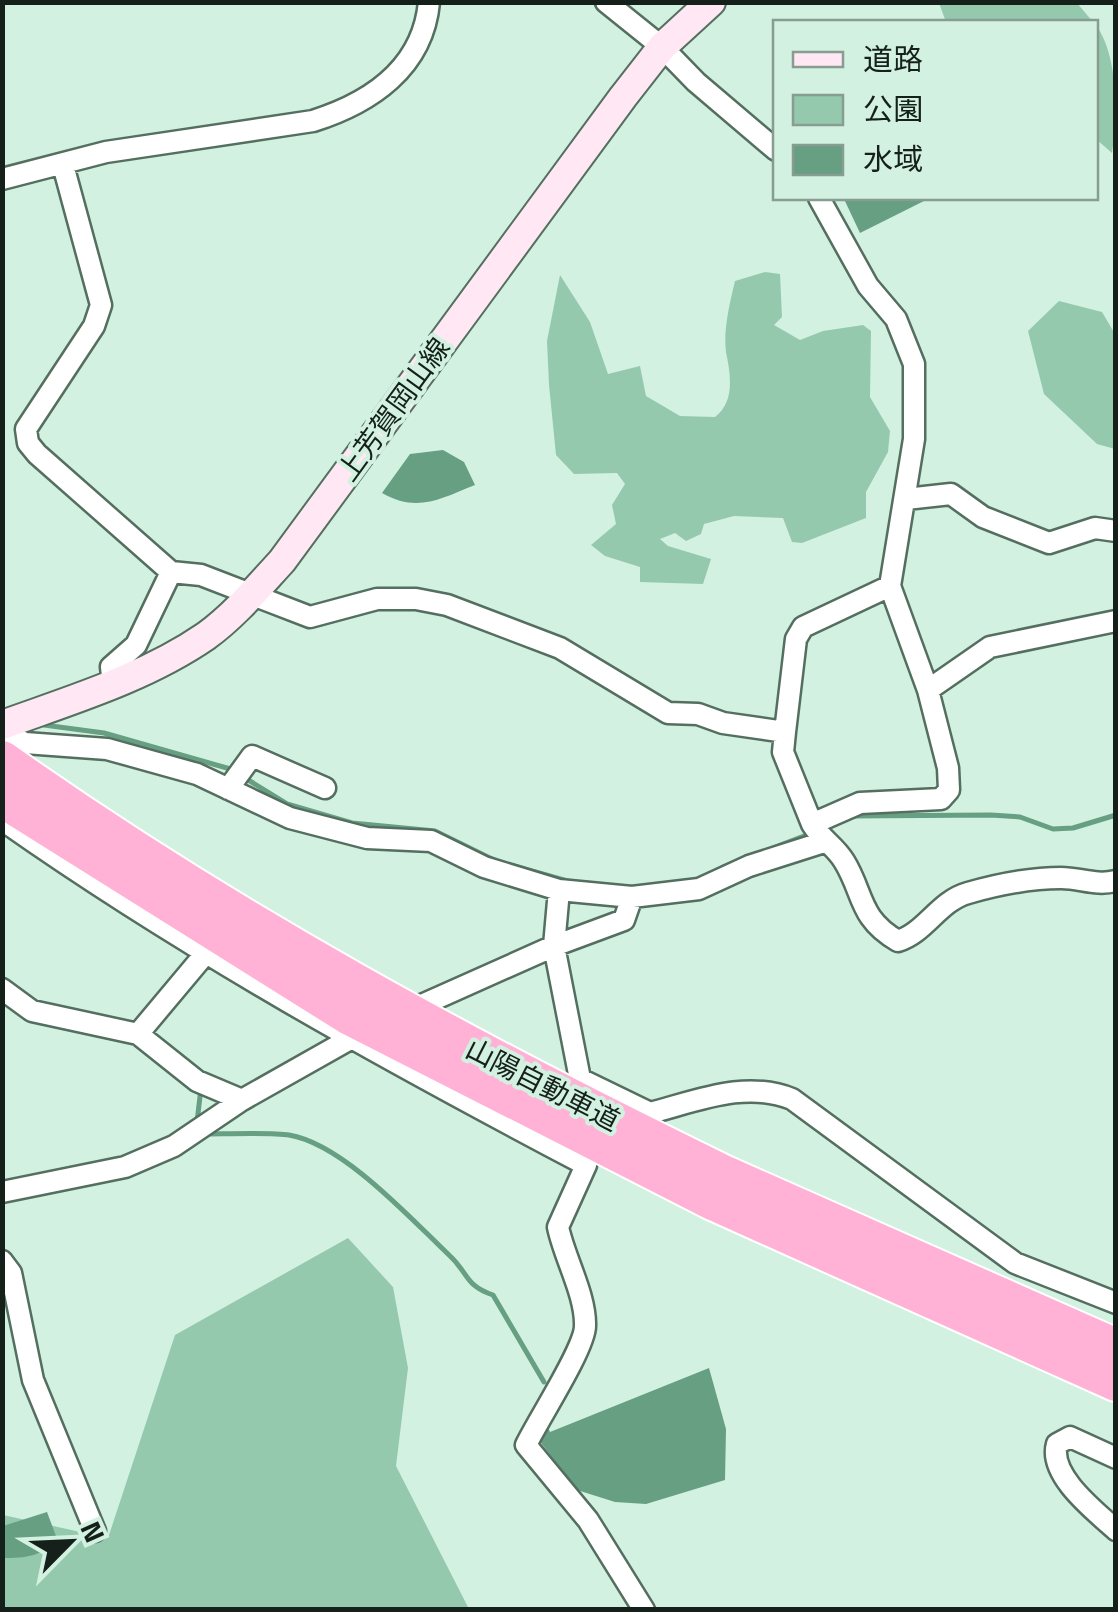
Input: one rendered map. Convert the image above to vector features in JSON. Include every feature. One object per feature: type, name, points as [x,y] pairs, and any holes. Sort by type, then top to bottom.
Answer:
[{"type":"highway","name":"山陽自動車道","points":[[2,760],[365,990],[719,1188],[1116,1348]]},
{"type":"highway","name":"山陽自動車道","points":[[2,798],[348,1015],[719,1188],[1116,1382]]},
{"type":"main road","name":"上芳賀岡山線","points":[[2,729],[113,684],[207,635],[251,595],[282,560],[662,47],[711,2]]},
{"type":"street","points":[[2,179],[106,152],[313,121],[350,108],[401,70],[421,34],[428,2]]},
{"type":"street","points":[[606,2],[773,147]]},
{"type":"street","points":[[64,165],[101,306],[94,326],[26,430],[28,443],[171,572],[201,575],[310,617],[377,599],[416,599],[446,605],[560,648],[668,713],[698,714],[723,723],[785,732]]},
{"type":"street","points":[[2,729],[25,743],[107,749],[196,774],[290,818],[367,838],[432,841],[484,868],[559,890],[632,897],[699,889],[818,833],[860,804],[941,799],[949,790],[948,768],[928,690],[890,586],[914,439],[914,364],[896,319],[868,286],[820,200]]},
{"type":"street","points":[[906,499],[951,494],[983,517],[1049,543],[1095,528],[1116,531]]},
{"type":"street","points":[[113,684],[110,667],[136,645],[171,572]]},
{"type":"street","points":[[890,586],[803,627],[796,640],[783,752],[818,833],[846,864],[857,898],[880,928],[898,941],[910,937],[954,897],[972,892],[1062,878],[1100,885],[1116,880]]},
{"type":"street","points":[[928,690],[990,647],[1116,621]]},
{"type":"street","points":[[228,788],[252,756],[324,788]]},
{"type":"street","points":[[2,820],[108,895],[347,1038],[586,1165]]},
{"type":"street","points":[[559,890],[554,946],[580,1079],[586,1165],[558,1227],[586,1324],[526,1446],[588,1520],[644,1610]]},
{"type":"street","points":[[2,1192],[126,1167],[174,1146],[242,1100],[347,1038],[554,946],[624,920],[632,897]]},
{"type":"street","points":[[141,1031],[206,954]]},
{"type":"street","points":[[2,989],[32,1011],[141,1031],[201,1083],[242,1100]]},
{"type":"street","points":[[580,1079],[650,1113],[734,1090],[772,1091],[792,1099],[1015,1263],[1116,1303]]},
{"type":"street","points":[[2,1261],[11,1272],[33,1380],[96,1531]]},
{"type":"street","points":[[1116,1458],[1070,1437],[1057,1444],[1054,1455],[1062,1473],[1116,1530]]},
{"type":"green space","points":[[939,3],[1077,3],[1091,20],[945,20]]},
{"type":"green space","points":[[1098,29],[1109,53],[1114,86],[1112,153],[1098,141]]},
{"type":"green space","points":[[765,272],[780,274],[782,317],[774,325],[800,340],[823,331],[863,325],[871,331],[870,397],[890,431],[888,452],[866,492],[866,518],[802,543],[792,542],[783,518],[734,516],[704,524],[701,534],[686,541],[675,533],[660,539],[668,546],[711,559],[703,584],[640,582],[640,567],[605,556],[591,545],[616,524],[612,505],[625,484],[617,473],[574,474],[556,455],[547,341],[560,275],[590,322],[608,374],[640,366],[646,396],[680,416],[715,417],[729,395],[725,335],[735,281]]},
{"type":"green space","points":[[1059,301],[1102,312],[1115,334],[1115,449],[1097,444],[1044,394],[1028,331]]},
{"type":"green space","points":[[348,1238],[393,1287],[408,1368],[396,1466],[469,1609],[3,1610],[3,1515],[108,1538],[175,1335]]},
{"type":"water","points":[[844,200],[926,200],[860,233]]},
{"type":"water","points":[[443,450],[464,462],[475,485],[418,503],[382,493],[410,454]]},
{"type":"water","points":[[709,1368],[726,1429],[725,1480],[646,1504],[615,1502],[577,1490],[538,1439],[547,1425],[550,1432]]},
{"type":"water","points":[[47,1512],[56,1536],[51,1543],[34,1555],[3,1558],[3,1526]]},
{"type":"waterway","points":[[44,725],[104,733],[234,770]]},
{"type":"waterway","points":[[245,778],[287,804],[352,823],[435,831],[494,860]]},
{"type":"waterway","points":[[853,816],[991,815],[1020,817],[1053,829],[1073,828],[1116,815]]},
{"type":"waterway","points":[[723,867],[804,836]]},
{"type":"waterway","points":[[514,866],[571,882]]},
{"type":"waterway","points":[[197,1122],[201,1088]]},
{"type":"waterway","points":[[204,1134],[289,1135],[310,1141],[353,1167],[415,1222],[472,1283],[493,1295],[544,1382]]}]
